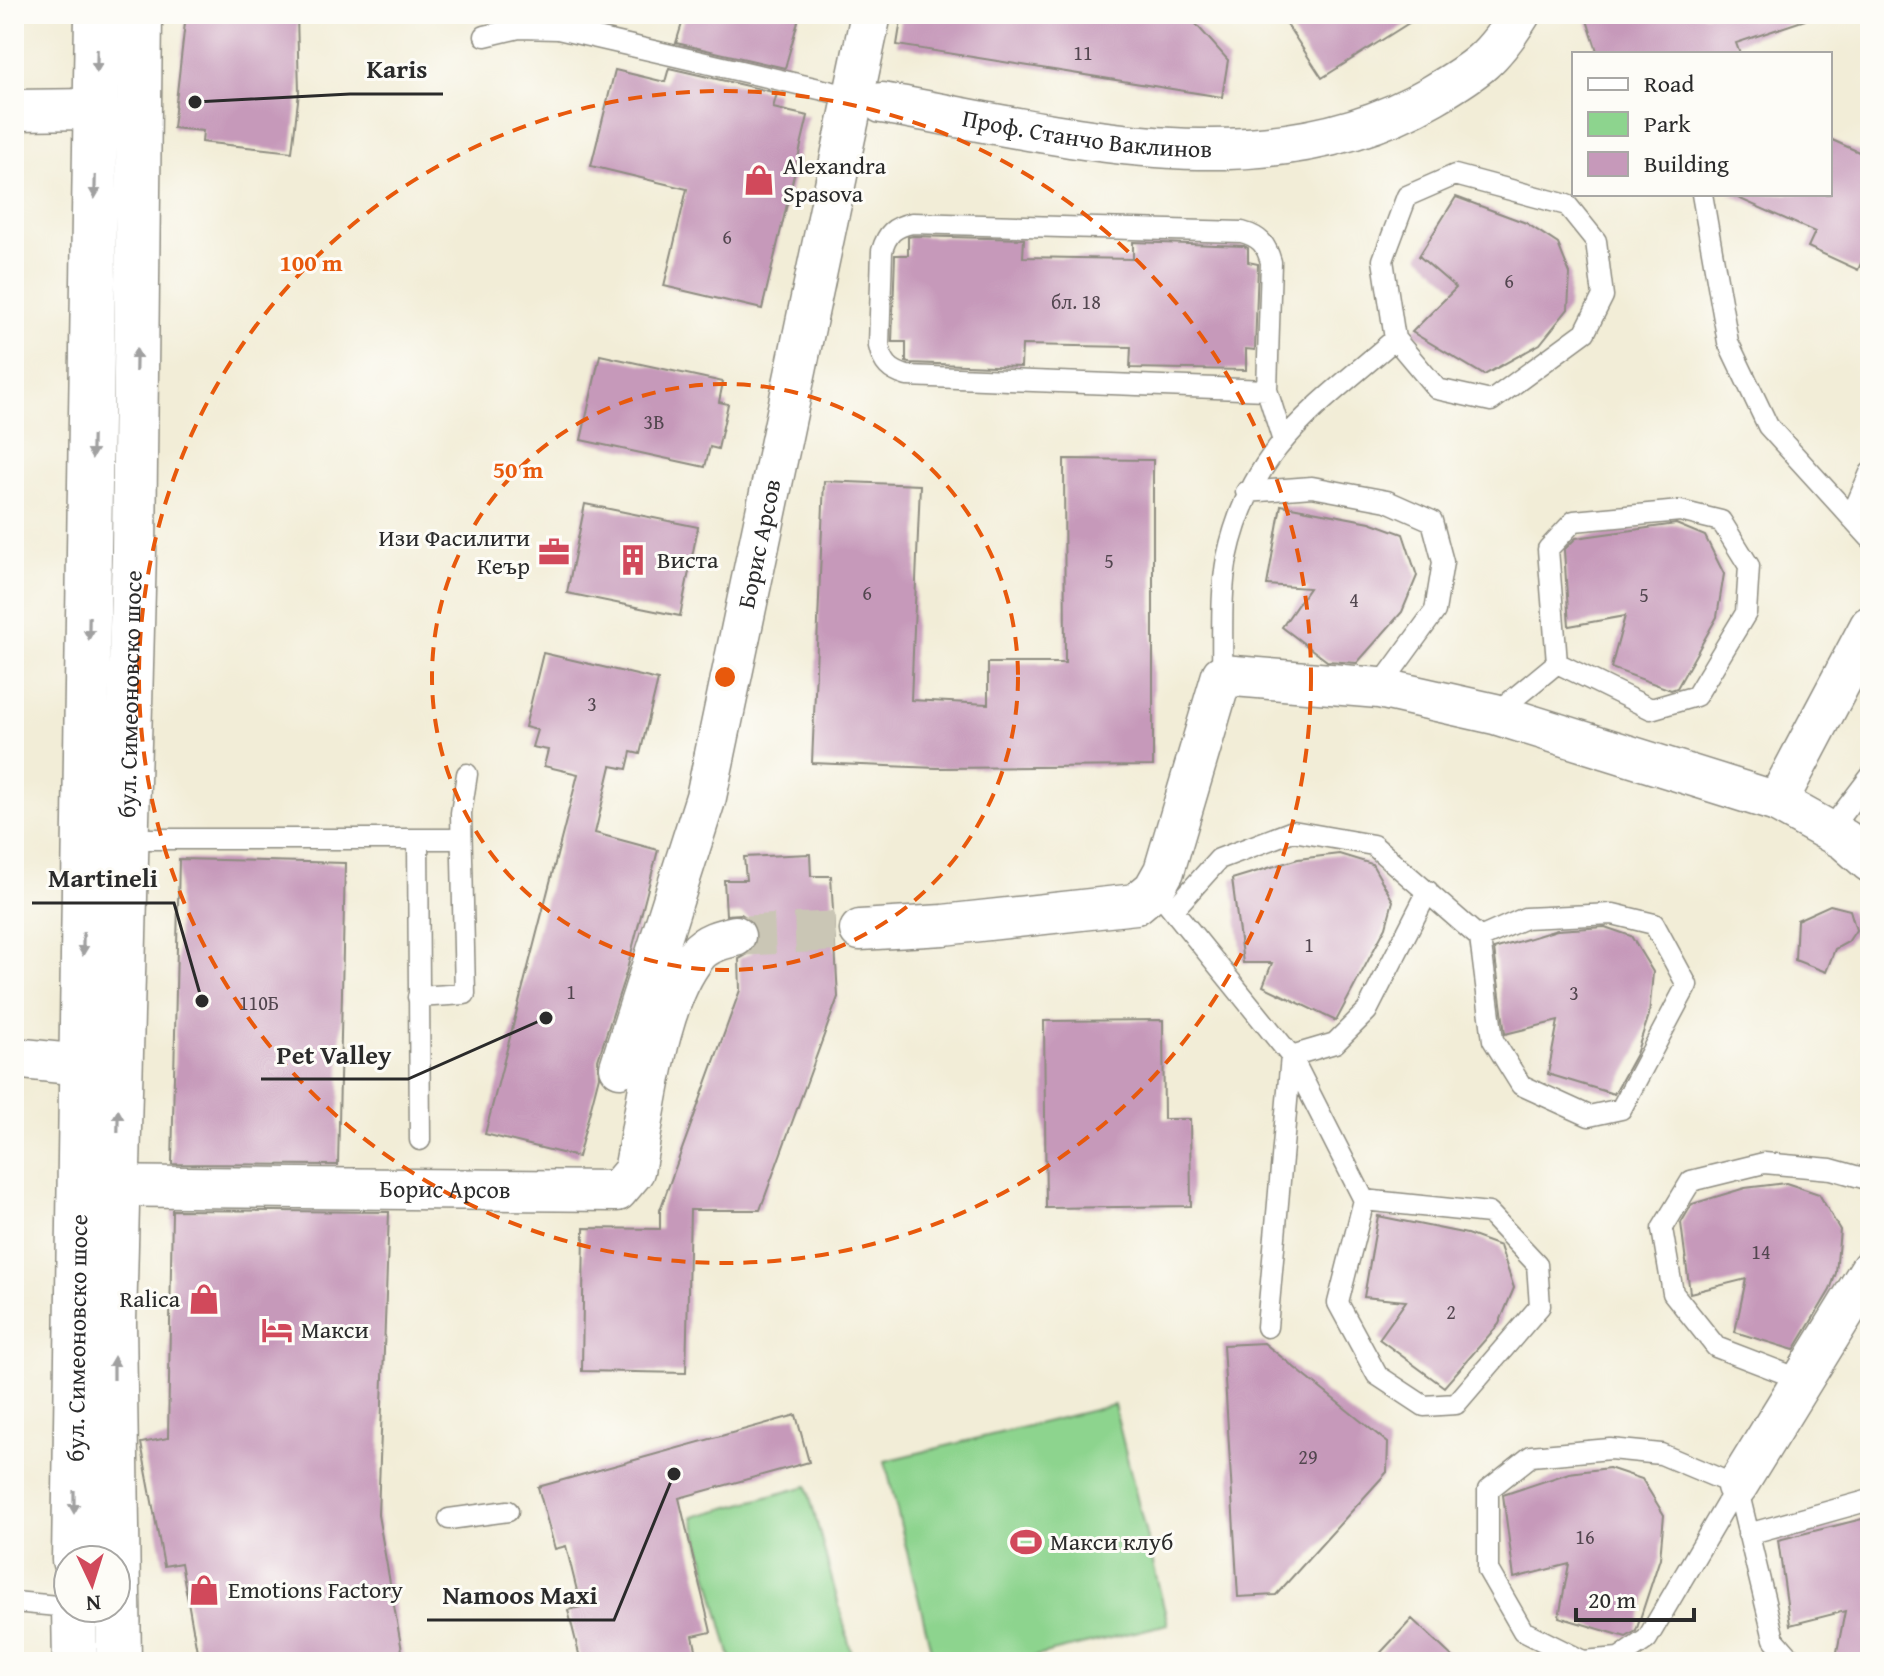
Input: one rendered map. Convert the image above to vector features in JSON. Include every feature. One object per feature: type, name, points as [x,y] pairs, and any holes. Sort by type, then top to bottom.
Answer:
[{"type":"main road","name":"бул. Симеоновско шосе","points":[[97,14],[81,1065],[98,1186],[114,1446],[119,1662]]},
{"type":"main road","name":"бул. Симеоновско шосе","points":[[75,1544],[98,1186],[127,839],[140,14]]},
{"type":"main road","points":[[74,1624],[75,1662]]},
{"type":"street","name":"Борис Арсов","points":[[620,1067],[703,811],[868,100],[871,14]]},
{"type":"street","name":"Проф. Станчо Ваклинов","points":[[868,100],[1106,142],[1216,150],[1294,146],[1397,116],[1409,109],[1482,66],[1520,14]]},
{"type":"street","points":[[14,110],[96,109]]},
{"type":"street","points":[[1777,802],[1870,626]]},
{"type":"street","points":[[860,930],[1106,910],[1164,899],[1164,871],[1222,675],[1379,688],[1495,714],[1777,802],[1829,831],[1870,862]]},
{"type":"street","name":"Борис Арсов","points":[[98,1186],[617,1191],[634,1171],[668,1006],[697,954],[710,943],[735,936]]},
{"type":"street","points":[[14,1058],[81,1065]]},
{"type":"street","points":[[1737,1486],[1870,1270]]},
{"type":"lane","points":[[485,36],[519,28],[558,29],[868,100]]},
{"type":"lane","points":[[1455,175],[1567,205],[1596,241],[1603,296],[1585,332],[1491,401],[1437,389],[1395,339],[1383,260],[1407,196],[1455,175]]},
{"type":"lane","points":[[1702,196],[1728,342],[1768,426],[1870,538]]},
{"type":"lane","points":[[1267,390],[907,376],[893,372],[883,361],[879,346],[882,251],[886,237],[897,226],[912,223],[1242,232],[1256,236],[1267,247],[1271,262],[1267,390],[1282,438]]},
{"type":"lane","points":[[1222,675],[1227,560],[1246,492],[1282,438],[1395,339]]},
{"type":"lane","points":[[1851,517],[1870,473]]},
{"type":"lane","points":[[1246,492],[1312,487],[1387,501],[1432,521],[1443,562],[1435,611],[1379,688]]},
{"type":"lane","points":[[1680,511],[1721,521],[1749,566],[1746,613],[1696,696],[1651,709],[1557,663],[1548,549],[1574,521],[1680,511]]},
{"type":"lane","points":[[1495,714],[1557,663]]},
{"type":"lane","points":[[418,997],[465,994],[460,839],[467,774]]},
{"type":"lane","points":[[1829,831],[1870,777]]},
{"type":"lane","points":[[1364,1200],[1489,1213],[1537,1264],[1540,1306],[1456,1404],[1424,1406],[1377,1375],[1338,1303],[1364,1200],[1291,1056],[1164,899],[1219,859],[1293,831],[1373,845],[1480,938],[1493,1040],[1521,1085],[1589,1116],[1621,1109],[1687,985],[1654,924],[1613,914],[1525,918],[1480,938]]},
{"type":"lane","points":[[127,839],[460,839]]},
{"type":"lane","points":[[418,839],[420,1140]]},
{"type":"lane","points":[[1291,1056],[1335,1043],[1367,1011],[1428,891]]},
{"type":"lane","points":[[1267,1327],[1291,1056]]},
{"type":"lane","points":[[1802,1380],[1716,1347],[1673,1293],[1662,1229],[1691,1181],[1764,1163],[1831,1169],[1870,1180]]},
{"type":"lane","points":[[1610,1449],[1661,1454],[1737,1486],[1647,1639],[1619,1658],[1583,1661],[1523,1631],[1488,1570],[1488,1490],[1531,1456],[1610,1449]]},
{"type":"lane","points":[[1737,1486],[1774,1639],[1794,1662]]},
{"type":"lane","points":[[1748,1534],[1870,1500]]},
{"type":"lane","points":[[449,1519],[508,1511]]},
{"type":"lane","points":[[14,1602],[52,1606]]},
{"type":"green space","name":"Макси клуб","points":[[1114,1405],[1168,1624],[1011,1662],[934,1662],[885,1461]]},
{"type":"green space","points":[[807,1486],[854,1662],[732,1662],[693,1517]]},
{"type":"building","points":[[186,14],[297,14],[299,92],[292,152],[202,142],[203,131],[173,128]]},
{"type":"building","points":[[685,14],[800,14],[785,68],[676,43]]},
{"type":"building","points":[[902,14],[1187,14],[1228,60],[1222,97],[897,45]]},
{"type":"building","points":[[1280,14],[1423,14],[1322,78]]},
{"type":"building","points":[[1585,14],[1804,14],[1805,20],[1736,43],[1739,52],[1597,52]]},
{"type":"building","points":[[669,68],[777,93],[773,108],[808,116],[762,309],[664,286],[687,189],[591,166],[615,70],[665,82]]},
{"type":"building","points":[[1832,140],[1870,157],[1870,243],[1858,270],[1808,247],[1815,232],[1734,196],[1832,196]]},
{"type":"building","points":[[1456,197],[1526,223],[1558,244],[1570,274],[1568,309],[1540,344],[1484,375],[1412,332],[1456,288],[1419,256]]},
{"type":"building","points":[[908,237],[1024,239],[1023,257],[1133,259],[1133,242],[1244,246],[1248,248],[1248,262],[1258,264],[1255,350],[1246,349],[1246,370],[1130,368],[1131,347],[1022,345],[1021,367],[906,362],[906,342],[892,342],[895,255],[908,255]]},
{"type":"building","points":[[600,355],[723,382],[719,402],[728,404],[718,449],[710,447],[705,467],[581,440]]},
{"type":"building","points":[[1064,459],[1153,460],[1153,766],[937,768],[812,763],[824,481],[920,485],[911,700],[988,704],[988,663],[1065,663]]},
{"type":"building","name":"Виста","points":[[585,504],[698,527],[680,616],[567,593]]},
{"type":"building","points":[[1281,505],[1370,522],[1403,534],[1417,576],[1402,612],[1357,663],[1327,661],[1282,627],[1309,588],[1267,585]]},
{"type":"building","points":[[1676,524],[1705,536],[1724,574],[1717,617],[1677,688],[1671,690],[1611,668],[1625,616],[1569,626],[1564,550],[1576,538]]},
{"type":"building","points":[[543,653],[658,680],[640,754],[631,752],[627,769],[611,766],[595,833],[658,850],[626,973],[598,1060],[599,1076],[578,1157],[485,1134],[578,774],[544,766],[548,750],[532,747],[537,730],[525,727]]},
{"type":"building","points":[[810,854],[811,876],[831,876],[838,997],[760,1210],[690,1210],[686,1373],[582,1371],[584,1228],[660,1229],[660,1210],[740,990],[739,959],[750,953],[757,942],[757,930],[751,920],[741,914],[726,915],[724,880],[746,880],[744,857]]},
{"type":"building","points":[[1339,854],[1372,864],[1393,901],[1386,927],[1336,1021],[1263,986],[1272,963],[1243,963],[1232,879],[1298,859]]},
{"type":"building","points":[[179,859],[345,863],[338,1165],[172,1164]]},
{"type":"building","points":[[1830,905],[1850,910],[1856,930],[1848,942],[1835,949],[1826,972],[1795,960],[1797,920]]},
{"type":"building","points":[[1605,927],[1631,936],[1653,972],[1649,1015],[1636,1054],[1614,1094],[1548,1074],[1558,1021],[1505,1034],[1494,949],[1557,930]]},
{"type":"building","points":[[1163,1020],[1164,1119],[1190,1119],[1191,1206],[1046,1208],[1044,1021]]},
{"type":"building","points":[[1786,1183],[1819,1194],[1840,1230],[1836,1273],[1830,1290],[1794,1350],[1735,1332],[1746,1279],[1690,1293],[1681,1223],[1692,1204],[1745,1188]]},
{"type":"building","name":"Макси","points":[[172,1210],[389,1212],[378,1515],[404,1662],[199,1662],[181,1563],[164,1566],[141,1443],[168,1438]]},
{"type":"building","points":[[1378,1216],[1467,1234],[1500,1246],[1514,1288],[1499,1324],[1444,1387],[1379,1339],[1406,1301],[1364,1297]]},
{"type":"building","points":[[1264,1343],[1388,1443],[1387,1472],[1276,1595],[1238,1597],[1223,1345]]},
{"type":"building","points":[[796,1415],[809,1462],[679,1498],[711,1632],[693,1636],[699,1662],[581,1662],[568,1610],[581,1607],[566,1546],[555,1549],[538,1487]]},
{"type":"building","points":[[1609,1468],[1642,1479],[1664,1515],[1660,1558],[1636,1631],[1626,1637],[1559,1617],[1569,1564],[1514,1578],[1503,1495],[1569,1473]]},
{"type":"building","points":[[1870,1517],[1870,1662],[1835,1662],[1845,1611],[1790,1625],[1778,1540]]},
{"type":"building","points":[[1412,1619],[1458,1662],[1372,1662]]},
{"type":"tunnel","points":[[735,936],[860,930]]},
{"type":"place","name":"Karis","points":[[195,102]]},
{"type":"place","name":"Alexandra Spasova","points":[[759,180]]},
{"type":"place","name":"Изи Фасилити Кеър","points":[[554,552]]},
{"type":"place","name":"Виста","points":[[633,560]]},
{"type":"place","name":"Martineli","points":[[202,1001]]},
{"type":"place","name":"Pet Valley","points":[[546,1018]]},
{"type":"place","name":"Ralica","points":[[204,1299]]},
{"type":"place","name":"Макси","points":[[277,1330]]},
{"type":"place","name":"Namoos Maxi","points":[[674,1474]]},
{"type":"place","name":"Макси клуб","points":[[1026,1542]]},
{"type":"place","name":"Emotions Factory","points":[[204,1590]]}]
